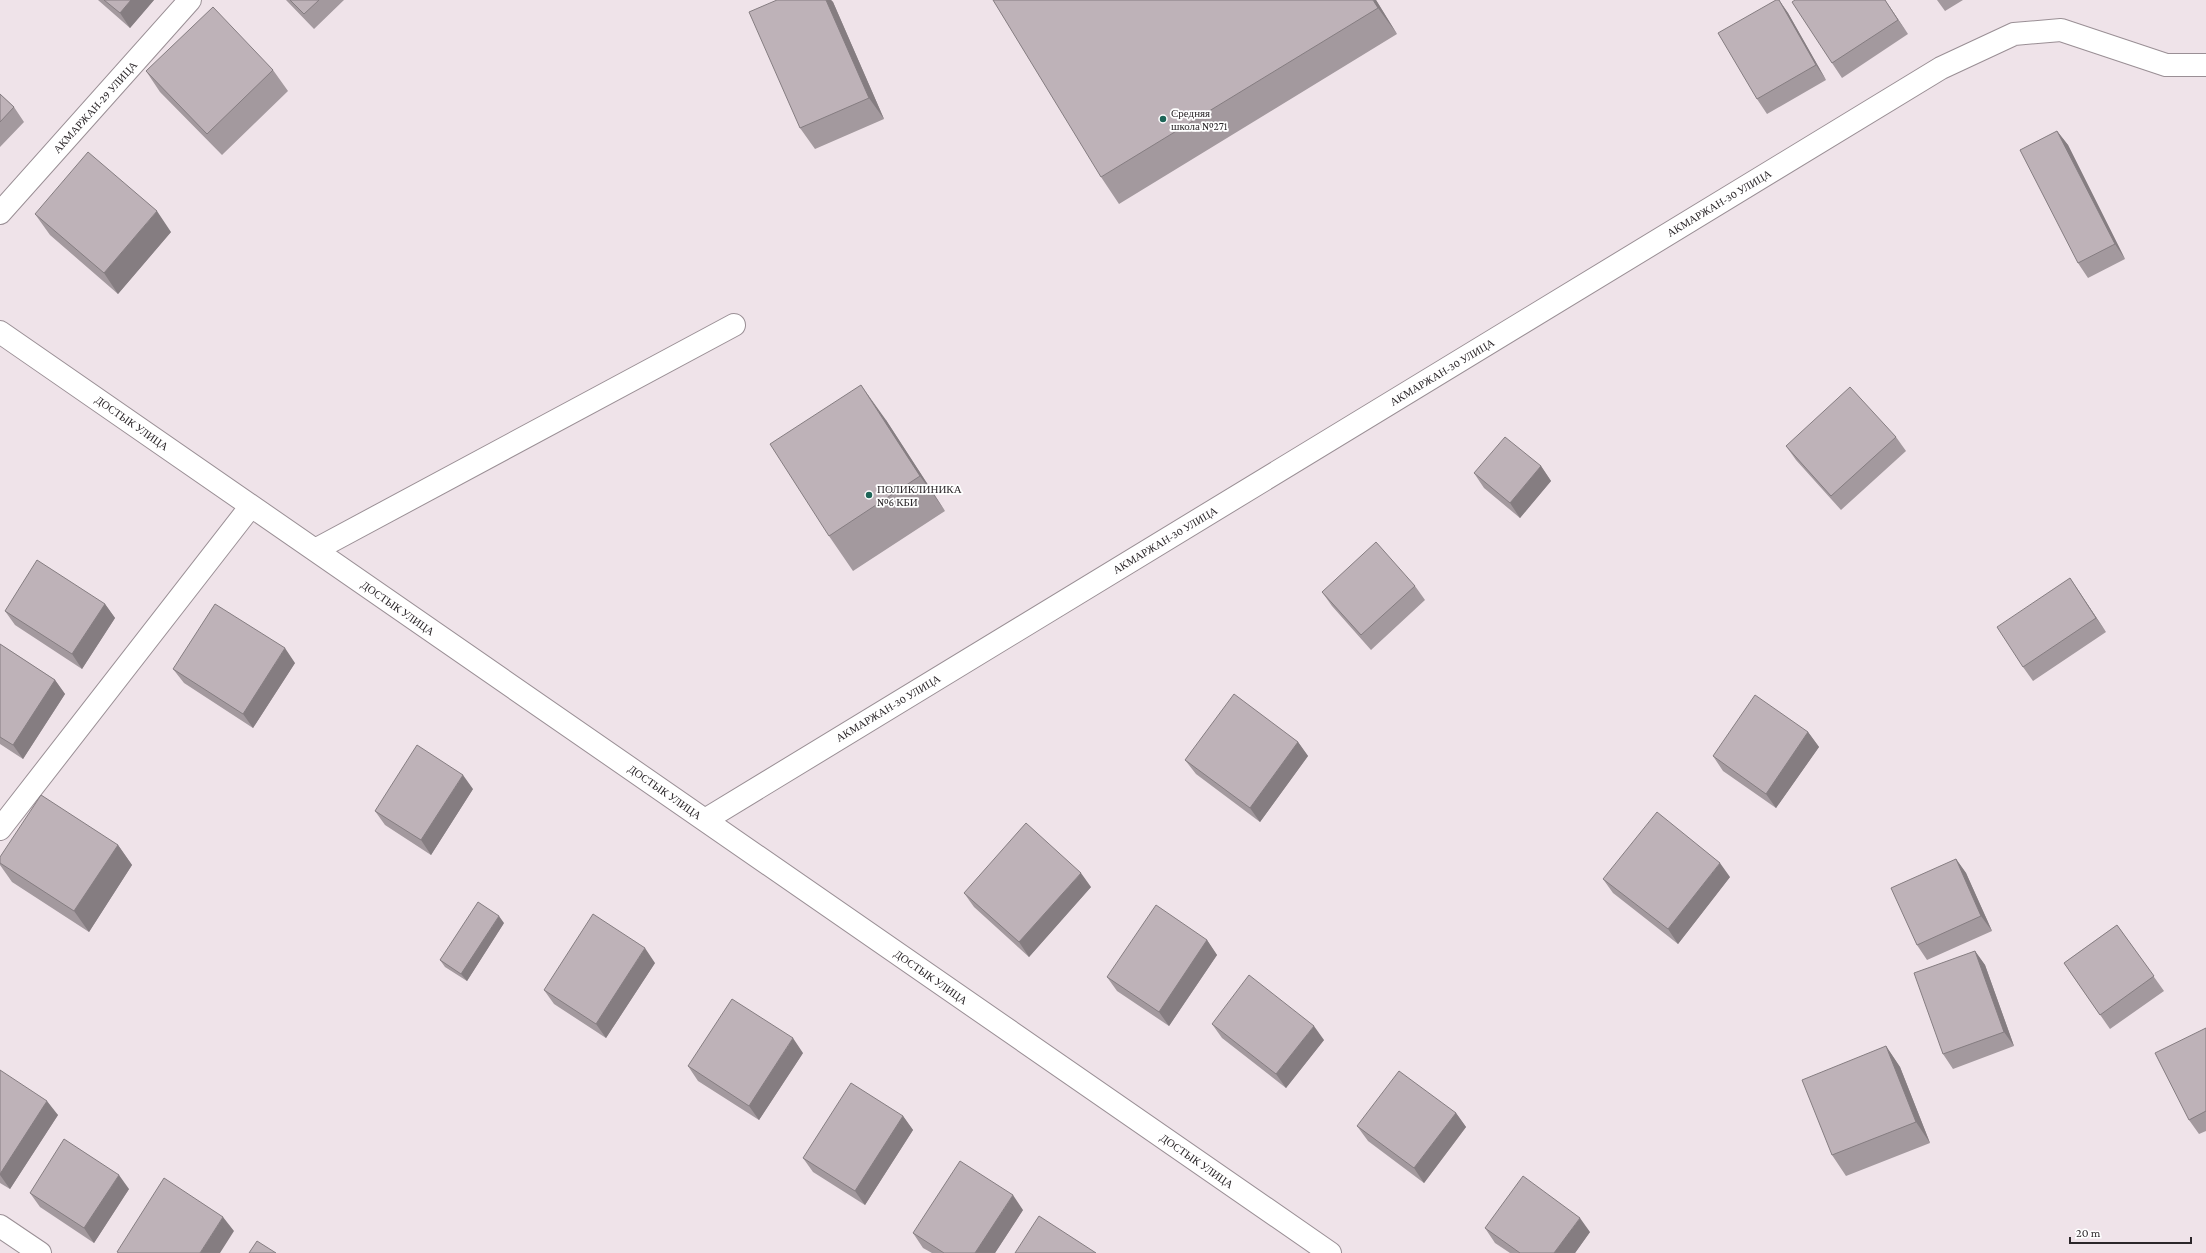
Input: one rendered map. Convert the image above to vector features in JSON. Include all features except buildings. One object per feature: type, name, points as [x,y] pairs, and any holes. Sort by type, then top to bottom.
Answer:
[{"type":"street","name":"АКМАРЖАН-29 УЛИЦА","points":[[0,213],[190,0]]},
{"type":"street","name":"АКМАРЖАН-30 УЛИЦА","points":[[705,820],[1941,68],[2014,34],[2062,30],[2166,65],[2206,65]]},
{"type":"street","points":[[314,550],[734,324]]},
{"type":"street","name":"ДОСТЫК УЛИЦА","points":[[0,332],[1330,1253]]},
{"type":"street","points":[[0,829],[251,506]]},
{"type":"street","points":[[0,1226],[40,1253]]},
{"type":"place","name":"Средняя школа №271","points":[[1163,119]]},
{"type":"place","name":"ПОЛИКЛИНИКА №6 КБИ","points":[[869,495]]}]
